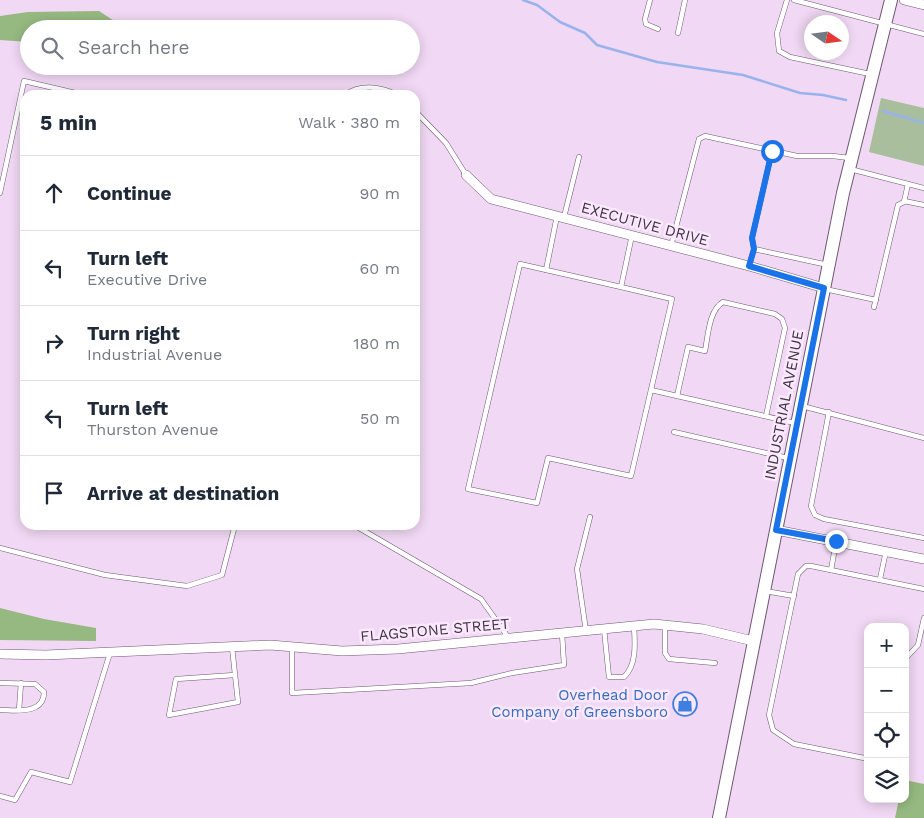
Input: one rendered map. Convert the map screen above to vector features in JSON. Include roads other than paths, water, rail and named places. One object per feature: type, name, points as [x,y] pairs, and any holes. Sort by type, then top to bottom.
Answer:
[{"type":"main road","name":"INDUSTRIAL AVENUE","points":[[719,818],[828,265],[850,163],[891,0]]},
{"type":"street","points":[[904,0],[924,5]]},
{"type":"street","name":"EXECUTIVE DRIVE","points":[[466,176],[491,199],[749,266],[824,288]]},
{"type":"street","points":[[776,530],[924,559]]},
{"type":"street","name":"FLAGSTONE STREET","points":[[0,654],[114,652],[270,645],[342,651],[370,650],[634,626],[665,625],[704,629],[754,641]]},
{"type":"lane","points":[[650,0],[645,19],[646,24],[658,30]]},
{"type":"lane","points":[[678,32],[685,0]]},
{"type":"lane","points":[[787,0],[777,33],[779,51],[790,57],[872,75]]},
{"type":"lane","points":[[794,0],[924,34]]},
{"type":"lane","points":[[22,90],[24,81],[63,90]]},
{"type":"lane","points":[[352,90],[355,88],[372,88],[379,90]]},
{"type":"lane","points":[[0,193],[20,100]]},
{"type":"lane","points":[[420,116],[446,144],[466,176]]},
{"type":"lane","points":[[671,246],[699,138],[705,136],[797,156],[833,156],[908,184],[924,188]]},
{"type":"lane","points":[[749,266],[754,249],[752,238],[772,151]]},
{"type":"lane","points":[[546,270],[579,157]]},
{"type":"lane","points":[[874,307],[898,206],[904,201],[908,184]]},
{"type":"lane","points":[[904,201],[924,205]]},
{"type":"lane","points":[[621,286],[632,235]]},
{"type":"lane","points":[[754,249],[828,265]]},
{"type":"lane","points":[[520,264],[546,270],[672,299],[631,476],[548,458],[537,503],[468,489],[520,264]]},
{"type":"lane","points":[[824,288],[876,300]]},
{"type":"lane","points":[[677,396],[688,347],[705,350],[714,312],[718,305],[724,302],[775,314],[782,319],[785,328],[766,416]]},
{"type":"lane","points":[[651,390],[797,424]]},
{"type":"lane","points":[[800,405],[924,438]]},
{"type":"lane","points":[[829,412],[811,506],[815,515],[824,519],[924,538]]},
{"type":"lane","points":[[674,432],[790,458]]},
{"type":"lane","points":[[586,631],[577,570],[590,517]]},
{"type":"lane","points":[[0,548],[105,575],[187,586],[222,575],[234,530]]},
{"type":"lane","points":[[363,530],[481,599],[509,638]]},
{"type":"lane","points":[[831,570],[836,541]]},
{"type":"lane","points":[[880,579],[886,551]]},
{"type":"lane","points":[[864,758],[794,744],[773,730],[769,715],[798,574],[806,566],[924,589]]},
{"type":"lane","points":[[764,591],[794,596]]},
{"type":"lane","points":[[909,655],[918,645],[924,618]]},
{"type":"lane","points":[[665,625],[665,653],[669,659],[715,663]]},
{"type":"lane","points":[[604,629],[609,677],[618,678],[624,677],[630,669],[635,648],[634,626]]},
{"type":"lane","points":[[292,648],[292,693],[373,689],[471,683],[512,673],[564,665],[562,633]]},
{"type":"lane","points":[[232,647],[238,702],[169,715],[176,679],[235,675]]},
{"type":"lane","points":[[0,796],[15,800],[31,772],[70,782],[114,652]]},
{"type":"lane","points":[[0,683],[39,685],[43,688],[44,697],[38,706],[19,710],[0,710]]},
{"type":"lane","points":[[19,710],[21,684]]},
{"type":"waterway","points":[[523,0],[537,5],[560,22],[585,33],[597,45],[657,62],[743,75],[800,93],[846,100]]},
{"type":"waterway","points":[[883,111],[924,123]]},
{"type":"place","name":"Overhead Door Company of Greensboro","points":[[685,704]]}]
